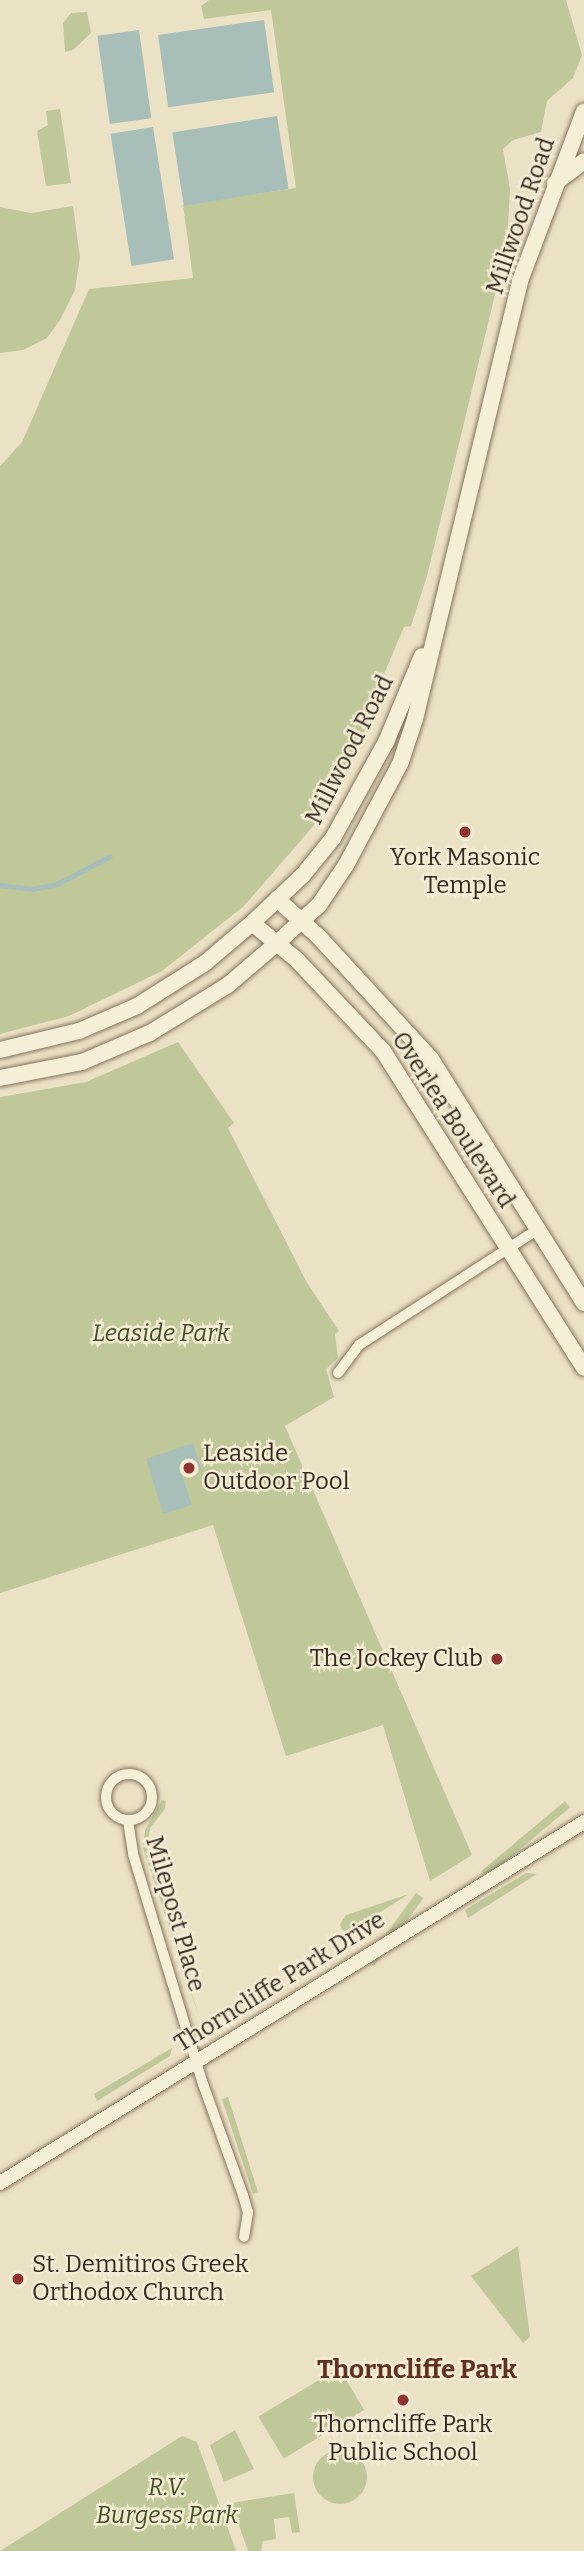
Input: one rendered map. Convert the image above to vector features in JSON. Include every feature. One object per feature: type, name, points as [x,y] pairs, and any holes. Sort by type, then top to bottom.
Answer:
[{"type":"main road","name":"Millwood Road","points":[[0,1077],[82,1062],[150,1033],[228,985],[277,943],[302,921],[346,865],[400,765],[520,281],[553,184],[584,112]]},
{"type":"main road","points":[[553,184],[584,161]]},
{"type":"main road","name":"Millwood Road","points":[[0,1050],[79,1031],[141,1004],[205,963],[277,899],[333,838],[386,742],[437,622]]},
{"type":"main road","name":"Overlea Boulevard","points":[[277,899],[302,921],[430,1059],[584,1303]]},
{"type":"main road","name":"Overlea Boulevard","points":[[252,923],[277,943],[383,1051],[584,1368]]},
{"type":"street","points":[[338,1373],[359,1345],[538,1228]]},
{"type":"street","name":"Milepost Place","points":[[130,1773],[144,1779],[153,1798],[142,1817],[128,1821],[110,1811],[105,1798],[116,1778],[130,1773]]},
{"type":"street","name":"Milepost Place","points":[[128,1821],[133,1854],[243,2195],[247,2213],[244,2236]]},
{"type":"street","name":"Thorncliffe Park Drive","points":[[0,2183],[584,1822]]},
{"type":"green space","points":[[209,0],[566,0],[582,55],[573,78],[547,101],[541,132],[513,140],[503,149],[510,189],[507,245],[427,576],[411,626],[404,627],[368,712],[367,728],[322,816],[244,906],[162,971],[69,1016],[0,1034],[0,466],[22,442],[89,289],[193,278],[183,205],[296,188],[271,10],[204,19],[201,6]]},
{"type":"green space","points":[[87,12],[91,33],[73,50],[65,52],[63,23],[71,13]]},
{"type":"green space","points":[[60,109],[71,183],[46,186],[37,131],[48,125],[46,111]]},
{"type":"green space","points":[[73,206],[80,257],[75,290],[60,320],[47,338],[23,350],[0,353],[0,207],[31,213]]},
{"type":"green space","name":"Leaside Park","points":[[178,1042],[234,1123],[228,1128],[306,1281],[339,1331],[335,1334],[338,1358],[326,1369],[334,1397],[285,1426],[472,1855],[430,1881],[383,1725],[286,1756],[213,1525],[0,1593],[0,1097],[86,1082]]},
{"type":"green space","points":[[162,1800],[166,1801],[165,1809],[150,1828],[147,1848],[200,2020],[143,1848],[145,1830]]},
{"type":"green space","points":[[565,1801],[570,1807],[487,1877],[482,1871]]},
{"type":"green space","points":[[526,1873],[537,1874],[468,1918],[465,1910]]},
{"type":"green space","points":[[416,1893],[423,1898],[374,1966],[367,1961]]},
{"type":"green space","points":[[409,1894],[344,1935],[340,1924],[346,1915]]},
{"type":"green space","points":[[172,2048],[170,2056],[97,2101],[94,2094]]},
{"type":"green space","points":[[228,2097],[258,2192],[253,2194],[222,2099]]},
{"type":"green space","points":[[518,2246],[530,2337],[523,2343],[471,2276]]},
{"type":"green space","points":[[339,2368],[364,2410],[284,2458],[258,2416]]},
{"type":"green space","points":[[235,2430],[254,2469],[224,2482],[210,2445]]},
{"type":"green space","name":"R.V. Burgess Park","points":[[182,2436],[197,2442],[236,2551],[0,2551]]},
{"type":"green space","points":[[340,2450],[359,2458],[367,2477],[359,2496],[340,2504],[321,2496],[313,2477],[321,2458]]},
{"type":"green space","points":[[294,2493],[300,2532],[292,2533],[289,2517],[274,2519],[276,2539],[263,2541],[261,2551],[248,2551],[231,2503]]},
{"type":"water","points":[[264,20],[274,92],[168,107],[158,35]]},
{"type":"water","points":[[139,30],[151,118],[110,124],[97,36]]},
{"type":"water","points":[[277,116],[289,189],[184,206],[172,133]]},
{"type":"water","points":[[153,127],[174,259],[131,266],[111,134]]},
{"type":"water","points":[[193,1443],[201,1469],[182,1475],[192,1505],[163,1514],[146,1459]]},
{"type":"waterway","points":[[0,885],[33,889],[57,884],[109,857]]},
{"type":"place","name":"York Masonic Temple","points":[[465,832]]},
{"type":"place","name":"Leaside Outdoor Pool","points":[[189,1468]]},
{"type":"place","name":"The Jockey Club","points":[[497,1659]]},
{"type":"place","name":"St. Demitiros Greek Orthodox Church","points":[[18,2279]]},
{"type":"place","name":"Thorncliffe Park Public School","points":[[403,2400]]},
{"type":"district","name":"Thorncliffe Park","points":[[417,2370]]}]
